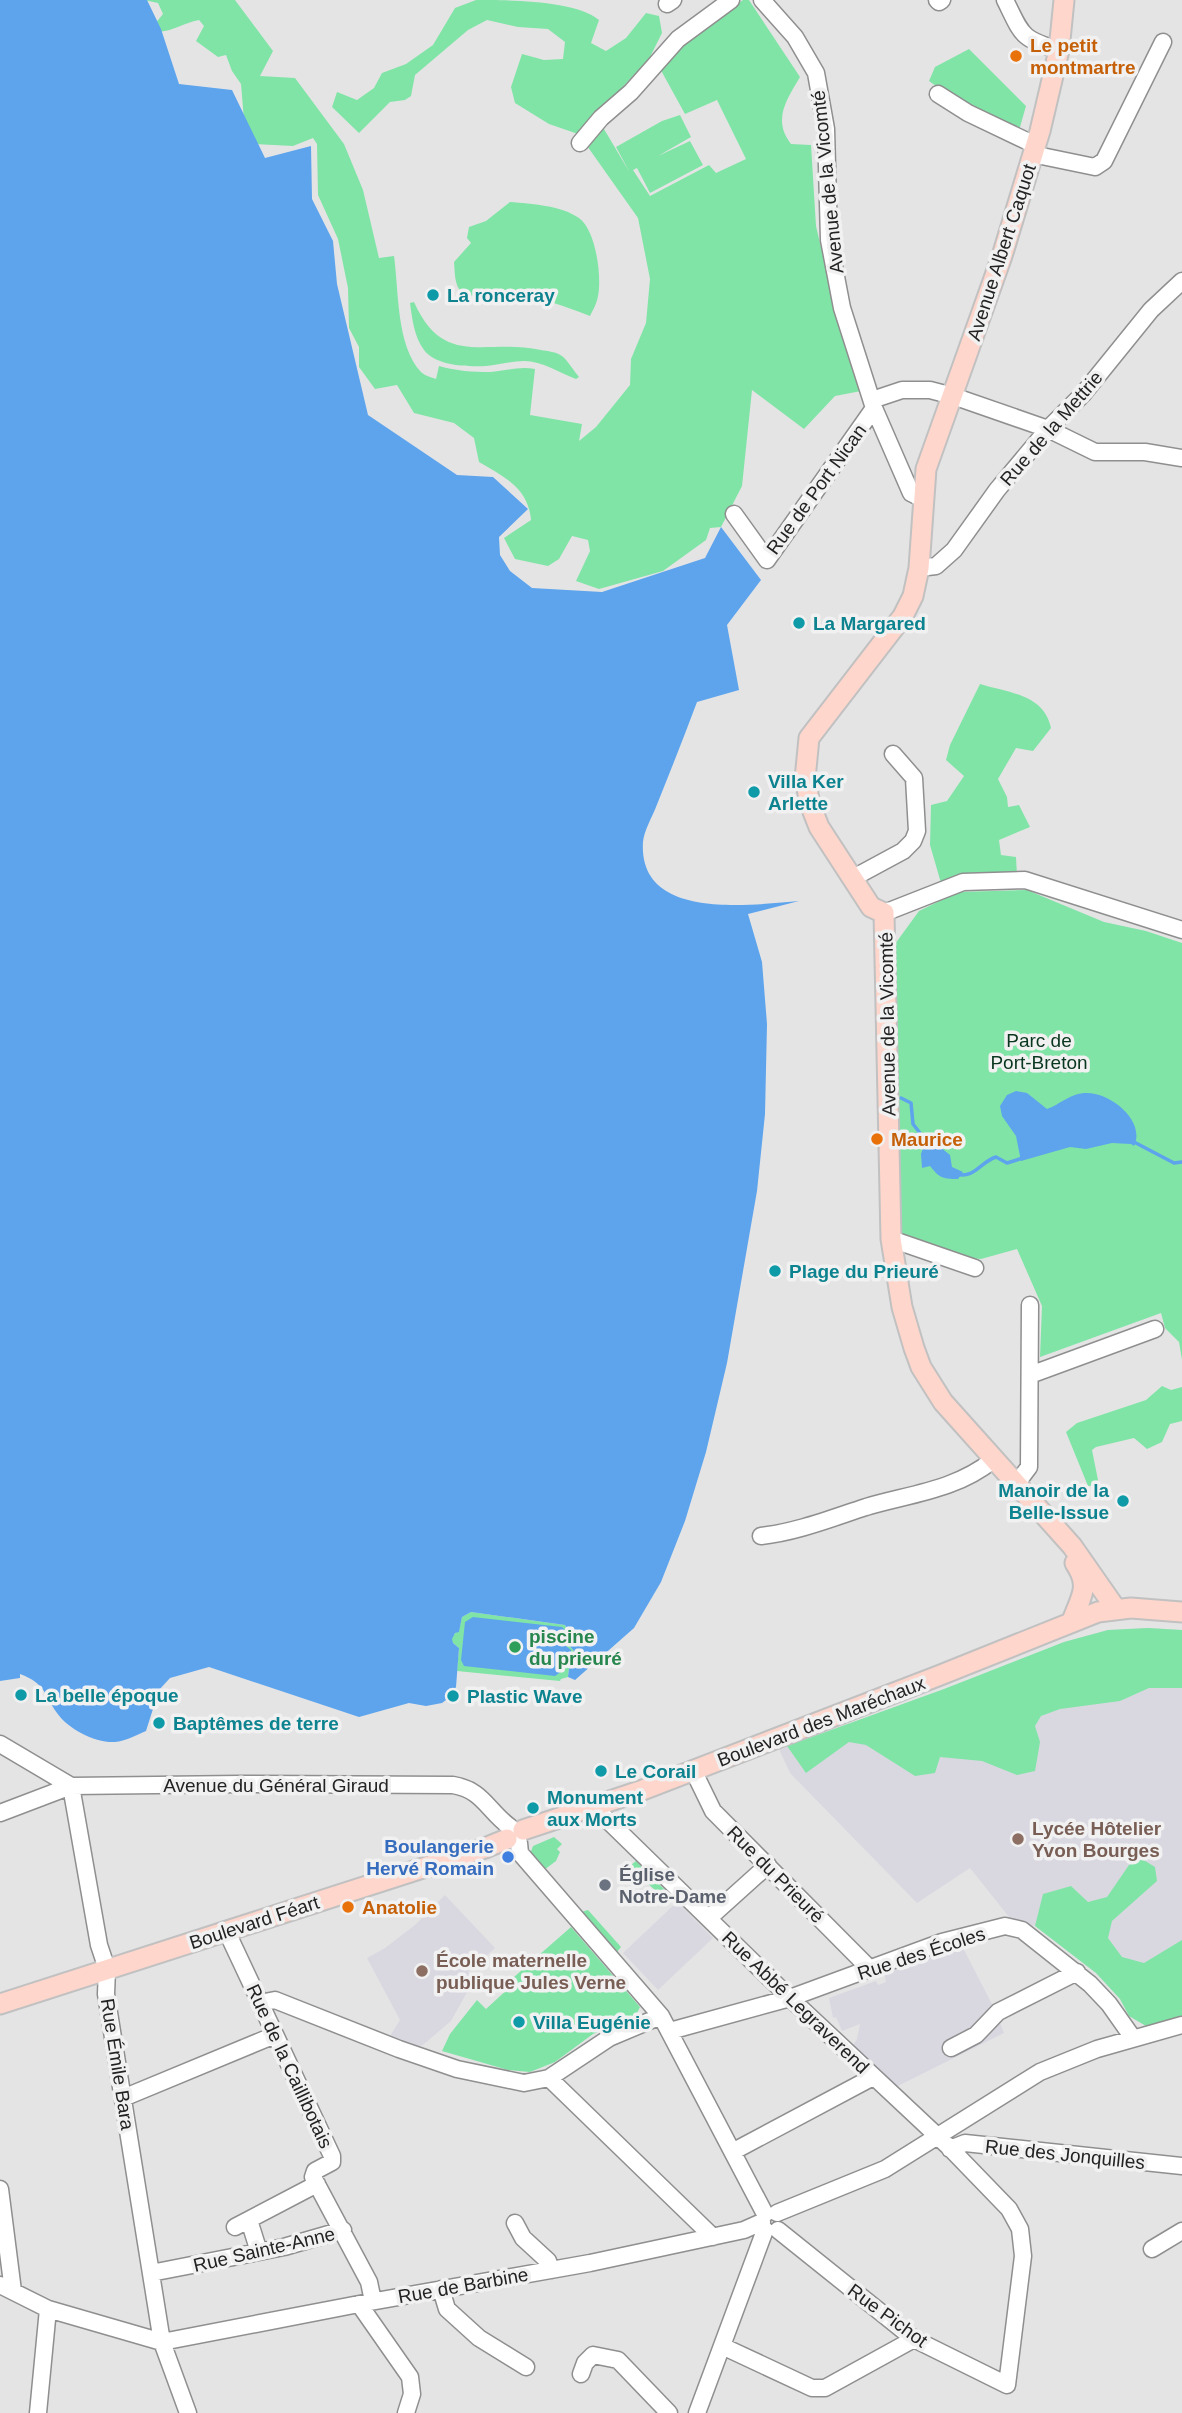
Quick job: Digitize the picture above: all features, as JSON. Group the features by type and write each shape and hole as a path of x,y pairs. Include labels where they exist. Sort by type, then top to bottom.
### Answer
{"main road":[{"name":"Avenue Albert Caquot","path":"923,499 926,469 1002,256 1033,150 1059,50 1064,0"},
{"name":"Avenue de la Vicomté","path":"923,499 919,568 913,596 903,616 810,738 806,779 810,804 819,827 871,907 884,913 891,1239 902,1307 921,1367 943,1402 1083,1560 1116,1609"},
{"name":"Avenue de la Vicomté","path":"1043,1513 1053,1536 1084,1577 1085,1584 1073,1621"},
{"name":"Boulevard des Maréchaux","path":"518,1833 694,1770 1098,1612 1149,1608 1182,1612"},
{"name":"Boulevard Féart","path":"0,2004 485,1848 518,1833"}],"street":[{"path":"580,143 601,118 631,92 678,39 731,0"},
{"name":"Avenue de la Vicomté","path":"762,0 795,37 816,73 826,129 829,240 842,308 873,404 911,493 923,499"},
{"path":"1005,0 1023,35 1035,43 1059,50"},
{"path":"938,94 1033,150 1095,167 1104,161 1163,42"},
{"name":"Rue de la Mettrie","path":"919,568 936,566 954,550 997,490 1048,429 1083,394 1151,310 1182,281"},
{"name":"Rue de Port Nican","path":"734,514 766,560 873,404 902,390 930,390 953,396 1048,429 1095,452 1145,452 1182,458"},
{"path":"853,878 903,851 914,841 917,831 914,778 893,754"},
{"path":"884,913 963,882 1025,880 1182,930"},
{"path":"891,1239 975,1268"},
{"path":"1017,1483 1029,1467 1030,1305"},
{"path":"1030,1375 1155,1329"},
{"path":"761,1536 777,1534 870,1506 932,1491 972,1474 993,1460"},
{"path":"0,1744 71,1786"},
{"name":"Rue du Prieuré","path":"694,1770 713,1811 870,1969"},
{"name":"Avenue du Général Giraud","path":"71,1786 453,1785 479,1794"},
{"path":"0,1813 71,1786"},
{"name":"Rue Émile Bara","path":"71,1786 99,1945 107,1969 106,1994 162,2342 188,2413"},
{"name":"Rue Pichot","path":"479,1794 498,1818 518,1833 520,1853 661,2016 769,2222 914,2339 1007,2385"},
{"name":"Rue Abbé Legraverend","path":"594,1807 1009,2208 1020,2229 1023,2256 1007,2385"},
{"path":"709,1919 768,1865"},
{"name":"Rue des Écoles","path":"670,2031 790,1998 942,1942 1005,1926 1022,1930 1077,1972 1101,1994 1133,2038"},
{"name":"Rue de la Caillibotais","path":"226,1930 332,2160 315,2171 313,2176 317,2184"},
{"path":"951,2048 976,2035 998,2012 1077,1972"},
{"path":"260,2003 275,2000 399,2049 457,2068 524,2083 550,2078 608,2038 661,2016"},
{"name":"Rue de Barbine","path":"162,2342 551,2270 744,2230 769,2222 885,2169 1027,2078 1087,2052 1182,2025"},
{"path":"123,2098 275,2035"},
{"path":"734,2151 873,2077"},
{"path":"550,2078 713,2237"},
{"name":"Rue des Jonquilles","path":"950,2149 965,2143 1182,2166"},
{"path":"259,2252 242,2223 317,2184 343,2230"},
{"path":"0,2189 6,2288 48,2309 162,2342"},
{"path":"697,2413 769,2222"},
{"path":"515,2223 523,2238 548,2261 551,2270"},
{"name":"Rue Sainte-Anne","path":"151,2273 284,2247 343,2230 369,2282 366,2303 410,2377 412,2394 407,2413"},
{"path":"1152,2249 1182,2231"},
{"path":"441,2289 447,2309 479,2338 526,2367"},
{"path":"38,2413 48,2309"},
{"path":"722,2346 812,2388 824,2388 914,2339"},
{"path":"581,2374 584,2362 593,2355 618,2360 669,2413"}],"shaded area":[{"name":"Lycée Hôtelier Yvon Bourges","path":"1108,1630 1182,1630 1182,2017 1146,2026 1129,2016 1120,1999 1096,1973 1035,1926 1009,1917 970,1868 917,1903 790,1773 779,1749 981,1676 1064,1642"},
{"name":"École maternelle publique Jules Verne","path":"445,1895 495,1948 468,1972 476,1985 466,1994 451,2021 419,2046 390,2036 400,2020 367,1958 415,1925"},
{"path":"677,1902 713,1938 658,1990 623,1953"},
{"path":"962,1946 1004,2033 896,2087 853,2045 860,2024 842,2031 836,2017 833,2018 829,1998 876,1981 878,1985 886,1982 884,1973"}],"green space":[{"path":"144,0 235,0 273,51 260,76 295,78 344,144 363,190 379,258 394,256 403,333 413,361 421,372 436,379 439,366 477,372 535,369 530,415 582,424 579,441 596,427 630,385 631,359 646,323 650,279 638,218 585,143 601,124 630,173 616,147 662,121 680,115 691,137 658,156 690,141 703,165 650,193 637,168 633,170 650,196 709,165 716,173 746,159 717,100 685,114 658,65 699,30 743,0 749,0 800,77 784,110 783,126 791,144 811,145 816,226 834,303 861,391 835,396 804,429 752,390 742,486 721,527 710,528 706,540 663,571 599,589 576,581 590,551 588,540 572,536 559,559 548,566 515,559 504,538 531,520 520,491 506,478 479,462 474,438 454,423 414,413 397,385 375,389 359,367 359,347 349,328 348,288 338,239 318,195 317,144 313,138 293,146 252,144 245,132 241,84 226,55 218,57 196,41 204,26 199,20 158,32 154,25 163,14 158,3"},
{"path":"476,0 541,2 588,13 599,20 591,43 606,51 626,38 646,13 659,16 662,33 649,59 578,134 549,124 515,103 511,87 522,54 544,60 563,59 565,42 548,29 518,27 487,20 468,30 415,75 411,96 405,100 390,102 359,133 332,107 337,92 357,100 374,88 382,73 406,64 433,45 455,8"},
{"path":"969,49 1026,106 1018,134 967,108 929,81 935,67"},
{"path":"510,202 563,210 585,224 594,243 599,277 597,299 590,316 536,298 517,295 473,296 460,290 454,262 471,243 467,238 469,227 486,221"},
{"path":"414,302 426,323 439,336 453,343 468,347 521,347 555,353 564,358 579,377 576,379 531,362 470,366 436,359 424,350 418,339 410,303"},
{"path":"980,684 1033,702 1041,708 1051,728 1033,751 1016,748 998,779 1007,797 1008,807 1019,805 1030,827 999,840 1001,855 1016,857 1017,875 941,883 930,845 931,805 947,801 964,776 946,760 950,745"},
{"name":"Parc de Port-Breton","path":"1027,890 1104,922 1146,931 1182,943 1182,1360 1179,1342 1165,1328 1161,1313 1040,1357 1042,1306 1017,1249 981,1259 971,1258 900,1234 895,944 919,911 958,892"},
{"path":"1162,1386 1171,1390 1182,1387 1182,1421 1170,1424 1162,1442 1147,1449 1134,1438 1096,1447 1092,1450 1099,1485 1088,1486 1066,1432 1077,1423 1146,1400"},
{"name":"piscine du prieuré","path":"471,1612 565,1625 569,1633 568,1644 574,1651 568,1677 560,1681 457,1671 459,1648 451,1639 459,1631 462,1617"},
{"path":"1108,1630 1182,1630 1182,1688 1149,1688 1120,1701 1060,1709 1041,1716 1035,1726 1040,1742 1035,1771 1017,1775 982,1761 940,1757 935,1773 915,1776 866,1745 849,1742 806,1773 787,1746 1064,1642"},
{"path":"554,1837 562,1844 557,1849 560,1852 556,1861 544,1870 530,1854 533,1846"},
{"path":"1142,1859 1155,1867 1157,1881 1112,1921 1108,1938 1122,1957 1144,1963 1182,1940 1182,2017 1146,2026 1129,2016 1120,1999 1096,1973 1035,1926 1043,1894 1071,1886 1088,1902 1107,1897 1129,1865"},
{"path":"636,1861 674,1899 672,1902 668,1902 632,1869 631,1865"},
{"path":"588,1910 621,1947 617,1952 581,1912"},
{"path":"571,1927 640,2007 636,2015 593,2034 555,2062 530,2072 508,2070 442,2051 450,2034 477,2000 486,2009 510,1987 507,1983"}],"water":[{"path":"0,0 147,0 161,29 179,84 232,90 265,158 311,146 312,199 333,241 337,284 368,415 457,475 493,477 528,509 499,537 500,555 510,571 532,588 602,592 705,558 721,527 761,580 727,625 739,690 697,702 643,842 646,867 658,885 677,896 700,903 726,905 799,901 748,914 762,962 767,1024 765,1114 757,1191 727,1363 706,1452 685,1521 661,1582 634,1628 575,1680 568,1677 574,1651 568,1644 569,1633 565,1625 471,1612 462,1617 459,1632 455,1633 452,1639 459,1648 456,1687 450,1697 442,1703 426,1706 409,1703 359,1717 209,1667 170,1678 159,1690 146,1731 123,1740 107,1742 91,1737 68,1724 57,1713 39,1685 28,1678 20,1674 20,1678 0,1681"},
{"path":"1016,1091 1027,1093 1047,1109 1081,1093 1106,1098 1116,1103 1131,1118 1135,1127 1134,1146 1112,1143 1086,1149 1070,1147 1021,1161 1016,1136 1002,1116 1000,1106 1007,1095"},
{"path":"925,1142 940,1147 950,1155 952,1167 963,1172 958,1179 941,1177 930,1166 922,1168 921,1154"},
{"name":"piscine du prieuré","path":"473,1617 562,1627 567,1632 566,1646 571,1650 571,1655 564,1659 562,1671 555,1676 464,1666 461,1660 465,1622"}],"waterway":[{"path":"901,1098 911,1103 913,1124 930,1146"},
{"path":"1134,1142 1174,1163 1182,1162"},
{"path":"956,1174 973,1172 996,1157 1007,1163 1023,1158"}],"place":[{"name":"Le petit montmartre","path":"1016,56"},
{"name":"La ronceray","path":"433,295"},
{"name":"La Margared","path":"799,623"},
{"name":"Villa Ker Arlette","path":"754,792"},
{"name":"Maurice","path":"877,1139"},
{"name":"Plage du Prieuré","path":"775,1271"},
{"name":"Manoir de la Belle-Issue","path":"1123,1501"},
{"name":"piscine du prieuré","path":"515,1647"},
{"name":"La belle époque","path":"21,1695"},
{"name":"Plastic Wave","path":"453,1696"},
{"name":"Baptêmes de terre","path":"159,1723"},
{"name":"Le Corail","path":"601,1771"},
{"name":"Monument aux Morts","path":"533,1808"},
{"name":"Lycée Hôtelier Yvon Bourges","path":"1018,1839"},
{"name":"Boulangerie Hervé Romain","path":"508,1857"},
{"name":"Église Notre-Dame","path":"605,1885"},
{"name":"Anatolie","path":"348,1907"},
{"name":"École maternelle publique Jules Verne","path":"422,1971"},
{"name":"Villa Eugénie","path":"519,2022"}]}
